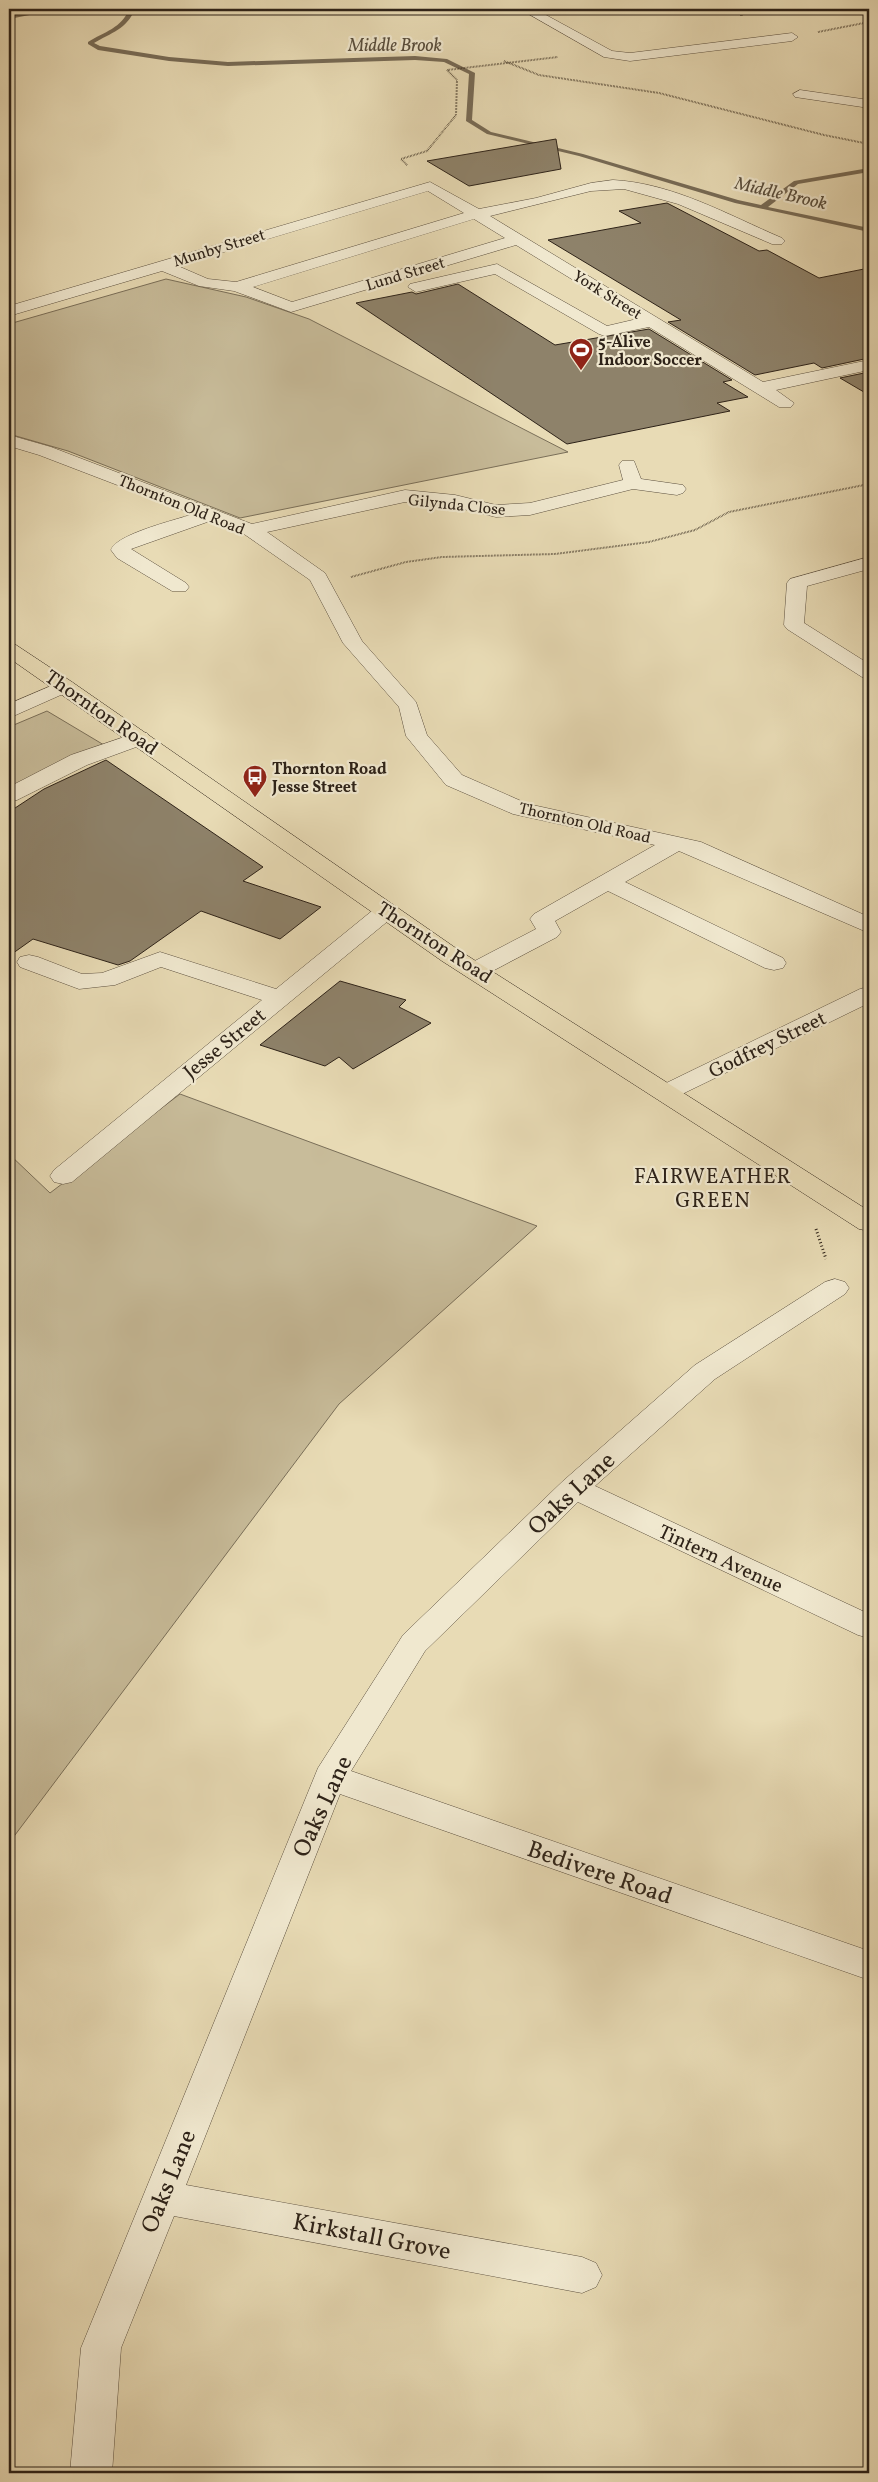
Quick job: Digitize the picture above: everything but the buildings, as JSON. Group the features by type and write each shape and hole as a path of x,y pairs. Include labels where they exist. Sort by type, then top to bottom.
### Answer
{"main road":[{"name":"Thornton Road","path":"9,649 65,686 451,956 476,970 665,1094 869,1223"}],"street":[{"path":"9,10 15,9"},
{"path":"526,9 609,54 630,57 792,37"},
{"path":"800,94 869,104"},
{"path":"162,264 205,283 237,288 478,214 538,202 583,188 623,185 688,204 777,241"},
{"name":"York Street","path":"430,186 785,403"},
{"name":"Munby Street","path":"9,310 430,186"},
{"name":"Lund Street","path":"237,288 291,307 519,239"},
{"path":"326,297 346,304 497,269 606,331 653,321"},
{"path":"761,388 869,365"},
{"name":"Thornton Old Road","path":"9,440 45,450 251,530 318,577 353,644 409,706 417,736 454,780 520,809 694,846 869,926"},
{"path":"18,459 45,450"},
{"name":"Gilynda Close","path":"251,530 405,496 455,502 496,511 530,509 631,474 676,489"},
{"path":"179,587 124,554 121,550 122,546 131,541 213,514"},
{"path":"869,563 797,583 794,625 869,673"},
{"path":"9,712 65,686"},
{"path":"9,795 79,760 139,738"},
{"path":"476,970 549,932 542,919 676,843"},
{"path":"607,882 774,963"},
{"name":"Jesse Street","path":"63,1176 386,911"},
{"path":"29,962 79,982 106,980 160,958 280,998"},
{"name":"Godfrey Street","path":"665,1094 869,994"},
{"name":"Oaks Lane","path":"91,2473 101,2348 330,1777 414,1642 574,1488 705,1372 835,1288"},
{"name":"Tintern Avenue","path":"574,1488 869,1628"},
{"name":"Bedivere Road","path":"330,1777 869,1966"},
{"name":"Kirkstall Grove","path":"162,2197 582,2275"}],"path":[{"path":"792,37 869,22"},
{"path":"430,186 401,159 427,151 456,116 457,80 447,70 472,65 504,62 516,63 604,51"},
{"path":"504,62 539,75 659,93 824,135 869,144"},
{"path":"321,584 406,562 442,557 555,554 649,542 695,530 729,512 864,485 869,469"},
{"path":"835,1288 814,1222 842,1206"}],"shaded area":[{"path":"166,279 246,297 309,319 568,452 240,518 68,451 9,434 9,324"},
{"path":"47,711 104,745 9,792 9,727"},
{"path":"180,1094 537,1226 339,1404 9,1843 9,1154 50,1193"}],"waterway":[{"path":"9,17 45,10 71,12 89,9"},
{"name":"Middle Brook","path":"132,9 121,27 90,43 98,48 169,59 228,64 415,58 445,60 472,73 469,121 489,133 581,155 737,202 763,207"},
{"path":"763,207 796,182 869,170"},
{"name":"Middle Brook","path":"763,207 869,230"}],"place":[{"name":"5-Alive Indoor Soccer","path":"581,371"},
{"name":"Thornton Road Jesse Street","path":"255,798"}],"district":[{"name":"FAIRWEATHER GREEN","path":"713,1188"}]}
